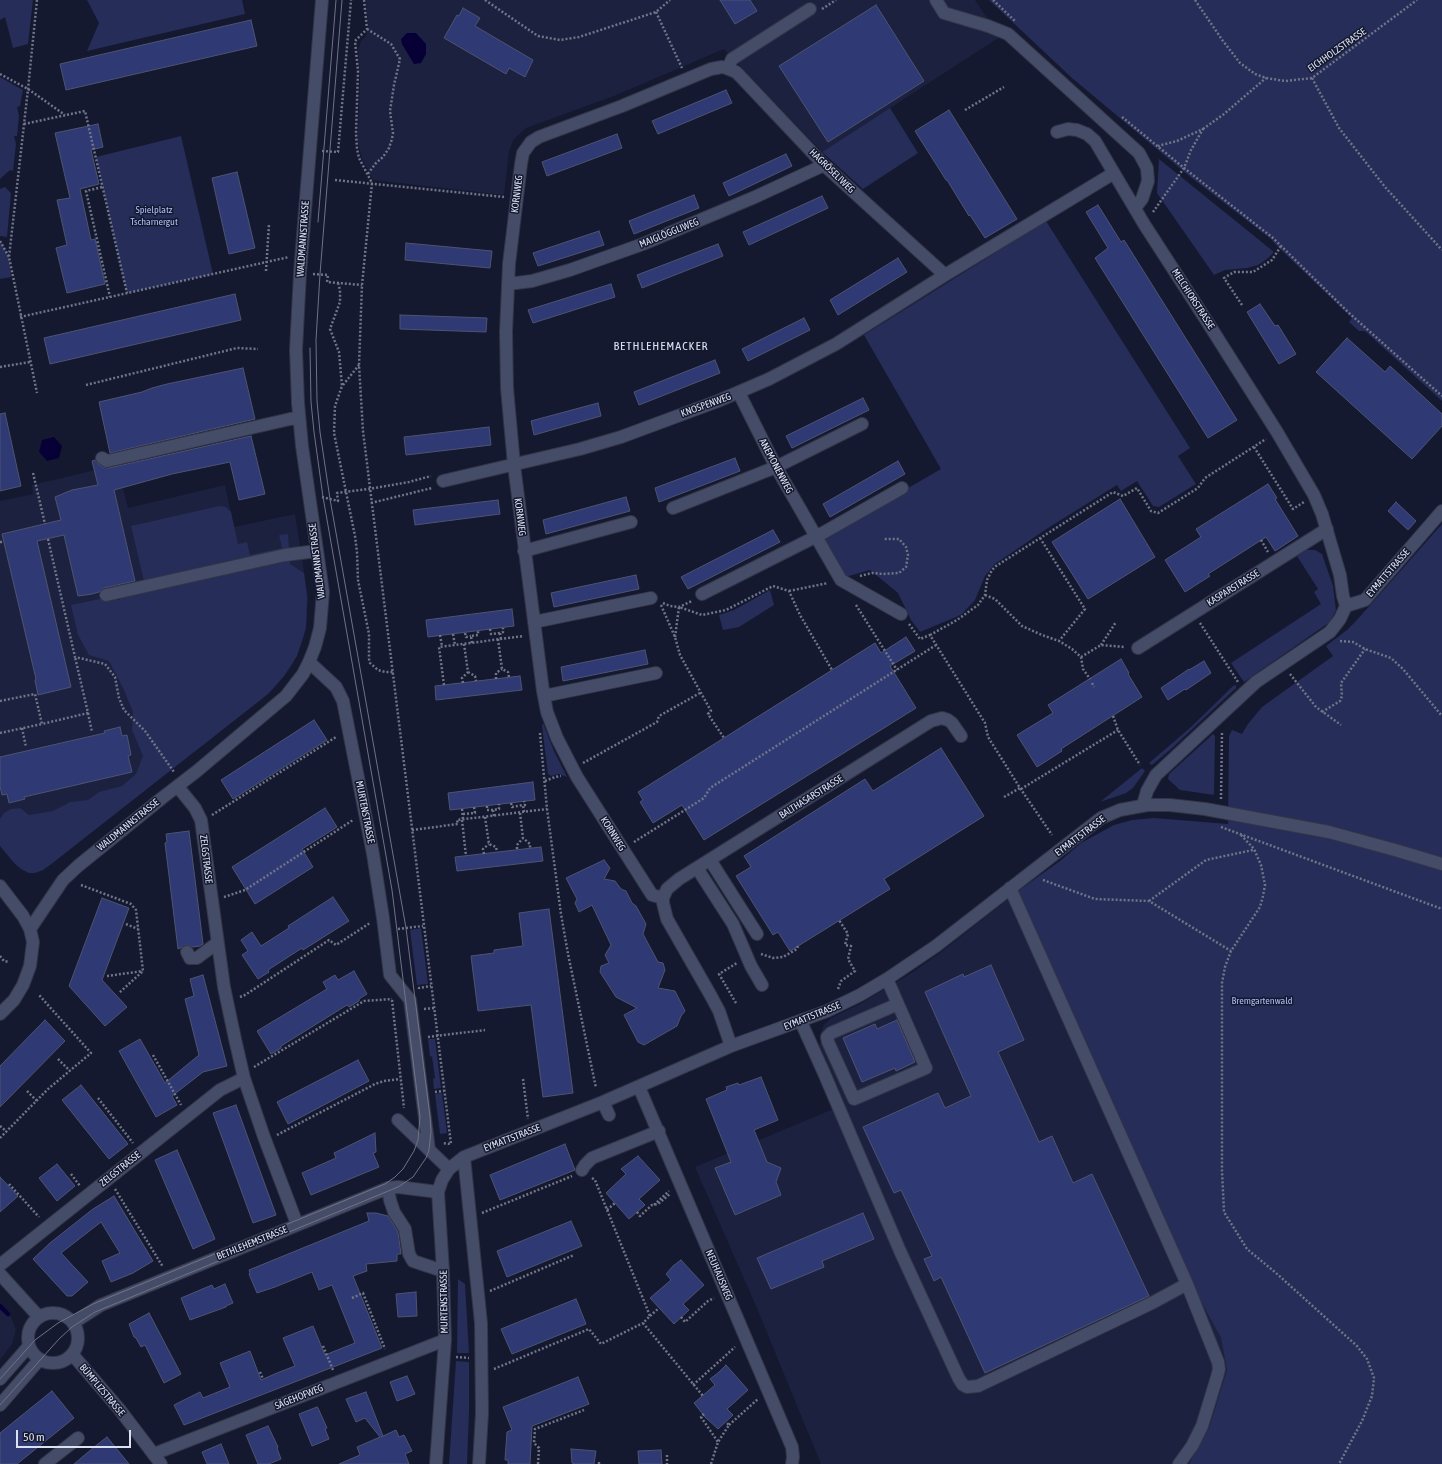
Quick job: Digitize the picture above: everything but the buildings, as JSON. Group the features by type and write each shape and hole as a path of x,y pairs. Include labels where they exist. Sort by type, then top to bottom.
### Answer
{"street":[{"name":"WALDMANNSTRASSE","path":"30,929 63,880 78,866 162,798 178,787 278,703 295,685 309,662 318,637 323,592 299,418 296,350 297,318 322,0"},
{"path":"936,0 944,13 988,26 1008,34 1139,152 1148,168 1148,181 1142,199 1135,208"},
{"path":"725,68 732,59 810,9"},
{"name":"HAGRÖSELIWEG","path":"725,68 736,72 824,165 945,275"},
{"name":"KORNWEG","path":"664,898 652,895 569,773 544,696 524,551 506,388 506,332 509,264 522,158 525,149 531,142 539,137 622,106 712,69 725,68"},
{"name":"MELCHIORSTRASSE","path":"1057,132 1071,129 1082,131 1095,142 1144,224 1277,432 1314,495 1327,529 1340,575 1346,606"},
{"name":"MAIGLÖGGLIWEG","path":"508,284 532,281 570,270 643,244 755,197 824,165"},
{"path":"945,275 1114,173"},
{"name":"KNOSPENWEG","path":"439,478 514,466 580,449 621,437 739,393 836,344 945,275"},
{"name":"ANEMONENWEG","path":"739,393 776,467 841,580"},
{"path":"102,458 108,461 299,418"},
{"path":"673,508 776,467 862,424"},
{"path":"702,594 815,537 902,488"},
{"name":"EYMATTSTRASSE","path":"1346,606 1365,600 1442,511"},
{"path":"524,551 631,522"},
{"name":"KASPARSTRASSE","path":"1138,648 1327,529"},
{"path":"106,595 285,555 317,551"},
{"path":"841,580 901,614"},
{"path":"534,622 651,598"},
{"path":"1143,805 1147,791 1156,775 1256,682 1330,632 1340,619 1346,606"},
{"name":"MURTENSTRASSE","path":"309,662 330,680 340,693 343,701 365,812 385,930 390,975 410,1000 429,1150"},
{"path":"544,696 656,673"},
{"name":"BALTHASARSTRASSE","path":"664,898 670,885 931,721 942,718 948,720 952,723 961,736"},
{"name":"ZELGSTRASSE","path":"178,787 195,808 202,826 217,943 229,1015 244,1078 266,1144 297,1224"},
{"name":"EYMATTSTRASSE","path":"449,1169 464,1157 603,1102 731,1046 801,1022 840,1005 887,979 936,946 1101,818 1120,810 1143,805 1170,805 1205,809 1329,832 1442,864"},
{"path":"710,860 757,934"},
{"path":"698,868 733,924 751,966 762,985"},
{"path":"0,886 23,916 30,929 33,948 27,975 19,993 0,1014"},
{"path":"1010,888 1187,1284 1218,1362 1219,1369 1202,1426 1192,1446 1180,1464"},
{"path":"664,898 664,909 667,919 719,1011 731,1046"},
{"path":"187,952 190,958 197,958 217,943"},
{"path":"887,979 898,1004 926,1068 854,1099 838,1066 827,1036 898,1004"},
{"path":"801,1022 900,1251 963,1385 967,1387 978,1386 1152,1303 1187,1284"},
{"path":"824,1073 838,1066"},
{"name":"ZELGSTRASSE","path":"0,1265 220,1090 244,1078"},
{"name":"NEUHAUSWEG","path":"639,1087 792,1447 792,1464"},
{"path":"603,1102 609,1115"},
{"path":"402,1124 449,1169"},
{"path":"584,1174 585,1165 592,1158 659,1131"},
{"path":"464,1157 478,1296 482,1373 482,1429 479,1464"},
{"name":"MURTENSTRASSE","path":"436,1464 445,1340 444,1271 438,1192 442,1180 449,1169"},
{"name":"BETHLEHEMSTRASSE","path":"73,1323 101,1305 388,1188 406,1187 438,1192"},
{"path":"388,1188 394,1212 405,1229 409,1254 413,1261 444,1271"},
{"path":"0,1274 39,1317"},
{"path":"57,1313 68,1318 73,1323 78,1335 76,1349 67,1359 54,1363 48,1362 40,1359 32,1352 29,1346 28,1334 30,1328 39,1317 44,1314 57,1313"},
{"name":"SÄGEHOFWEG","path":"157,1459 337,1382 445,1340"},
{"path":"0,1379 29,1346"},
{"name":"BÜMPLIZSTRASSE","path":"72,1354 120,1410 157,1459"},
{"path":"0,1405 40,1359"},
{"path":"46,1464 78,1438"}],"path":[{"path":"36,0 28,89 9,257 20,317 37,393"},
{"path":"318,150 338,152 351,0"},
{"path":"364,0 367,29"},
{"path":"485,0 538,36 560,40 579,37 656,12 670,0"},
{"path":"993,0 1016,22"},
{"name":"EICHHOLZSTRASSE","path":"1195,0 1240,63 1255,74 1266,78 1285,81 1312,78 1417,0"},
{"path":"656,12 683,71"},
{"path":"355,41 367,29"},
{"path":"367,29 391,44 400,59 390,111 393,128 392,139 386,153 367,175"},
{"path":"347,40 355,41"},
{"path":"355,41 358,71 356,133 357,149 359,158 372,183 362,285 359,365 363,432 450,1144"},
{"path":"0,74 28,89 65,115"},
{"path":"1158,147 1203,130 1266,78"},
{"path":"1312,78 1339,128 1385,187 1442,250"},
{"path":"965,110 1004,87"},
{"path":"24,124 85,111 127,293"},
{"path":"1122,117 1267,233 1349,313 1442,396"},
{"path":"1144,224 1184,168 1191,150 1203,130"},
{"path":"335,180 509,198"},
{"path":"102,187 86,190 110,297"},
{"path":"266,271 268,224"},
{"path":"0,242 9,257"},
{"path":"1242,305 1224,278 1234,272 1253,272 1272,260 1281,246"},
{"path":"20,317 293,255"},
{"path":"309,273 328,275 327,282 362,285"},
{"path":"338,283 340,290 340,302 330,330 339,352 342,386"},
{"path":"86,385 237,348 258,349"},
{"path":"0,368 30,362"},
{"path":"359,365 342,386 335,406 334,433 355,536 358,580 369,634 369,659 370,663 378,670 393,672"},
{"path":"901,614 920,639 930,635 970,612 978,605 985,595 987,580 992,570 1112,492 1123,496 1137,488 1151,511 1158,513 1198,488 1205,478 1277,432"},
{"path":"1254,447 1293,509 1314,495"},
{"path":"34,474 45,524"},
{"path":"316,496 338,501 337,493 439,478 439,487 371,503"},
{"path":"1040,538 1085,609 1059,641"},
{"path":"48,539 92,732"},
{"path":"724,738 708,714 711,711 680,656 675,636 659,600 670,606 679,607 702,615 726,610 772,586 789,591 872,573 899,573 906,567 908,555 906,546 898,539 883,539"},
{"path":"789,591 800,615 832,670"},
{"path":"679,607 702,594"},
{"path":"985,595 1001,604 1022,626 1042,636 1059,641 1081,656 1083,668 1090,679"},
{"path":"853,600 897,670"},
{"path":"675,636 679,607"},
{"path":"1194,613 1236,679"},
{"path":"1081,656 1101,645 1116,622"},
{"path":"490,629 490,634 503,632 503,628"},
{"path":"465,632 466,636 471,636 478,635 478,631"},
{"path":"500,632 502,669"},
{"path":"454,634 455,645"},
{"path":"1327,634 1339,641 1353,642 1365,649 1391,658 1398,664 1442,716"},
{"path":"930,635 985,723 988,737 1020,789 1052,835"},
{"path":"440,636 442,646 439,647 444,685"},
{"path":"471,636 472,643"},
{"path":"442,646 526,636"},
{"path":"464,644 468,672"},
{"path":"630,845 704,798 710,788 936,645"},
{"path":"1101,645 1138,648"},
{"path":"1322,712 1340,701 1342,696 1341,683 1365,649"},
{"path":"75,657 105,664 114,677 119,698 124,710 144,731 174,772"},
{"path":"1283,664 1302,690 1322,712 1341,725"},
{"path":"502,669 508,672 509,677"},
{"path":"496,678 496,674 502,669"},
{"path":"468,672 475,676 476,681"},
{"path":"463,682 462,678 468,672"},
{"path":"544,781 569,773 657,722 659,716 700,693"},
{"path":"0,701 35,694 42,724"},
{"path":"1220,812 1223,712"},
{"path":"0,733 88,713"},
{"path":"1113,716 1118,730 1140,765"},
{"path":"539,726 547,809 568,954 596,1088"},
{"path":"22,728 26,747"},
{"path":"210,816 219,812 349,729"},
{"path":"1004,797 1020,789 1118,730"},
{"path":"524,801 524,812"},
{"path":"511,803 512,806 523,805"},
{"path":"487,806 487,810 500,809 499,804"},
{"path":"463,814 475,813 474,807"},
{"path":"462,809 466,856"},
{"path":"412,830 458,824 457,820 547,809"},
{"path":"493,810 494,816"},
{"path":"221,898 245,890 365,812"},
{"path":"520,813 523,838 530,844 530,848"},
{"path":"485,817 489,844"},
{"path":"1220,826 1442,909"},
{"path":"1241,835 1254,850 1261,865 1265,885 1264,896 1260,907 1231,951 1225,967 1222,983 1222,1171 1224,1212 1247,1249 1357,1346 1367,1359 1374,1378 1372,1396 1362,1420 1339,1464"},
{"path":"517,849 517,845 523,838"},
{"path":"489,844 496,847 497,852"},
{"path":"484,854 483,849 489,844"},
{"path":"1149,901 1206,860 1254,850"},
{"path":"1043,880 1095,899 1149,901 1231,951"},
{"path":"81,885 131,904 136,910 143,971"},
{"path":"236,998 245,995 329,940 336,945 376,919 383,918"},
{"path":"838,989 839,983 855,971 848,959 851,946 845,945 848,934 840,920"},
{"path":"126,924 138,929"},
{"path":"385,930 423,926"},
{"path":"756,951 763,955 777,958 786,956 798,949 798,946"},
{"path":"0,956 9,962"},
{"path":"736,1003 719,974 741,961"},
{"path":"107,976 143,971"},
{"path":"119,993 143,971"},
{"path":"419,990 419,988 431,986"},
{"path":"0,1138 37,1101 91,1053 39,995"},
{"path":"252,1069 364,1001 392,999 400,1079 402,1124"},
{"path":"424,1009 434,1008"},
{"path":"393,1016 398,1016"},
{"path":"427,1037 485,1030"},
{"path":"153,1055 187,1116"},
{"path":"58,1059 70,1071"},
{"path":"273,1137 375,1084 400,1079"},
{"path":"524,1079 528,1121"},
{"path":"27,1091 37,1101"},
{"path":"434,1092 444,1091"},
{"path":"98,1098 141,1153"},
{"path":"0,1126 6,1131"},
{"path":"470,1217 584,1174 594,1179 650,1316"},
{"path":"109,1178 164,1269"},
{"path":"10,1184 42,1221"},
{"path":"637,1212 640,1216 670,1190"},
{"path":"654,1205 658,1204 674,1192"},
{"path":"607,1210 615,1203"},
{"path":"478,1296 574,1255"},
{"path":"352,1298 363,1293 390,1362"},
{"path":"681,1317 685,1322 708,1301 716,1298"},
{"path":"482,1373 589,1330 601,1344 642,1323 659,1308"},
{"path":"642,1323 703,1396"},
{"path":"693,1385 739,1344"},
{"path":"323,1346 337,1382"},
{"path":"260,1372 263,1379"},
{"path":"712,1464 718,1442 729,1426 761,1396"},
{"path":"538,1464 539,1448 534,1443 535,1429 584,1410"},
{"path":"704,1414 701,1417 718,1442"},
{"path":"726,1422 729,1426"},
{"path":"667,1455 667,1464"}],"shaded area":[{"path":"366,0 975,0 1000,37 822,152 724,49 614,96 526,128 514,139 509,151 504,195 373,180 362,158 358,143 360,77 358,50 361,41 366,36 368,27"},
{"path":"407,33 416,33 426,44 426,54 421,63 414,64 402,44 401,39"},
{"path":"54,437 62,446 59,458 47,461 39,452 42,440"},
{"path":"117,465 128,508 225,485 234,527 295,514 308,597 306,628 302,643 291,667 268,694 50,865 43,870 29,873 19,868 0,846 0,501 33,494 32,485"},
{"path":"1018,891 1194,1289 1221,1338 1227,1370 1209,1428 1189,1464 821,1464 756,1306 695,1167 845,1104 820,1046 820,1035 824,1025 831,1018 860,1004 913,972 940,953"},
{"path":"0,1304 11,1317 16,1330 12,1344 0,1360"}],"green space":[{"path":"0,0 33,0 28,44 13,48 5,17 0,20"},
{"path":"87,0 242,0 245,14 87,51 99,23"},
{"path":"989,0 1442,0 1442,401 1365,331 1359,331 1349,322 1352,318 1271,239 1188,175 1072,78"},
{"path":"0,77 23,90 20,106 17,107 19,116 17,136 14,136 16,144 13,171 10,170 0,179"},
{"path":"890,108 918,153 863,189 822,152"},
{"name":"Spielplatz Tscharnergut","path":"181,136 213,274 127,293 96,157"},
{"path":"1159,159 1274,252 1258,265 1247,268 1225,270 1214,275 1157,193"},
{"path":"5,187 11,193 7,237 0,236 0,189"},
{"path":"1046,221 1190,448 1178,456 1196,484 1159,507 1153,506 1137,481 1121,491 1117,485 1048,528 995,564 985,576 975,600 962,614 920,632 911,620 898,593 870,570 842,578 820,539 941,469 864,335"},
{"path":"0,241 9,257 11,277 0,279"},
{"path":"219,506 226,507 231,512 238,544 247,542 250,555 282,548 279,535 288,534 290,564 304,573 307,597 306,628 297,656 284,676 268,694 50,865 35,873 29,873 23,870 15,864 0,846 0,819 4,813 11,809 20,808 29,815 53,811 70,802 88,800 99,792 122,786 136,774 143,756 132,730 133,712 124,690 109,661 89,655 78,635 71,605 99,599 120,600 119,598 243,569 231,560 144,581 131,526"},
{"name":"Bremgartenwald","path":"1442,524 1442,1464 1189,1464 1209,1428 1227,1370 1221,1338 1194,1289 1018,891 1060,861 1081,843 1114,825 1132,820 1154,818 1228,824 1229,736 1232,730 1242,734 1262,707 1333,656 1326,646 1356,621"},
{"path":"1306,550 1315,550 1322,554 1333,586 1336,610 1330,622 1244,682 1231,663 1321,604 1314,592 1318,589 1297,556"},
{"path":"770,590 774,605 739,627 723,630 719,615 734,610"},
{"path":"1236,685 1236,688 1171,749 1152,765 1149,763 1191,727 1233,686"},
{"path":"543,723 554,751 567,777 559,774 551,776 548,774 542,726"},
{"path":"1213,734 1215,736 1214,795 1180,790 1168,779 1169,774"},
{"path":"1142,768 1145,771 1133,788 1126,793 1100,802"},
{"path":"421,928 428,984 417,985 410,930"},
{"path":"428,1039 435,1039 441,1088 434,1089 433,1079 435,1078 432,1056 430,1057"},
{"path":"442,1093 447,1133 440,1134 435,1094"},
{"path":"458,1279 465,1284 469,1353 457,1353"},
{"path":"456,1361 469,1362 467,1464 449,1464"}],"waterway":[{"path":"0,1306 8,1314"}],"tram line":[{"path":"318,222 336,0"},
{"path":"0,1405 59,1339 72,1327 95,1312 398,1187 413,1177 426,1158 429,1150 431,1131 430,1117 406,928 330,499 317,401 316,340 320,274 342,0"},
{"path":"0,1379 35,1340 58,1323 93,1304 385,1184 403,1169 414,1151 418,1140 420,1117 392,890 323,497 311,402 310,348"}],"district":[{"name":"BETHLEHEMACKER","path":"661,346"}]}
